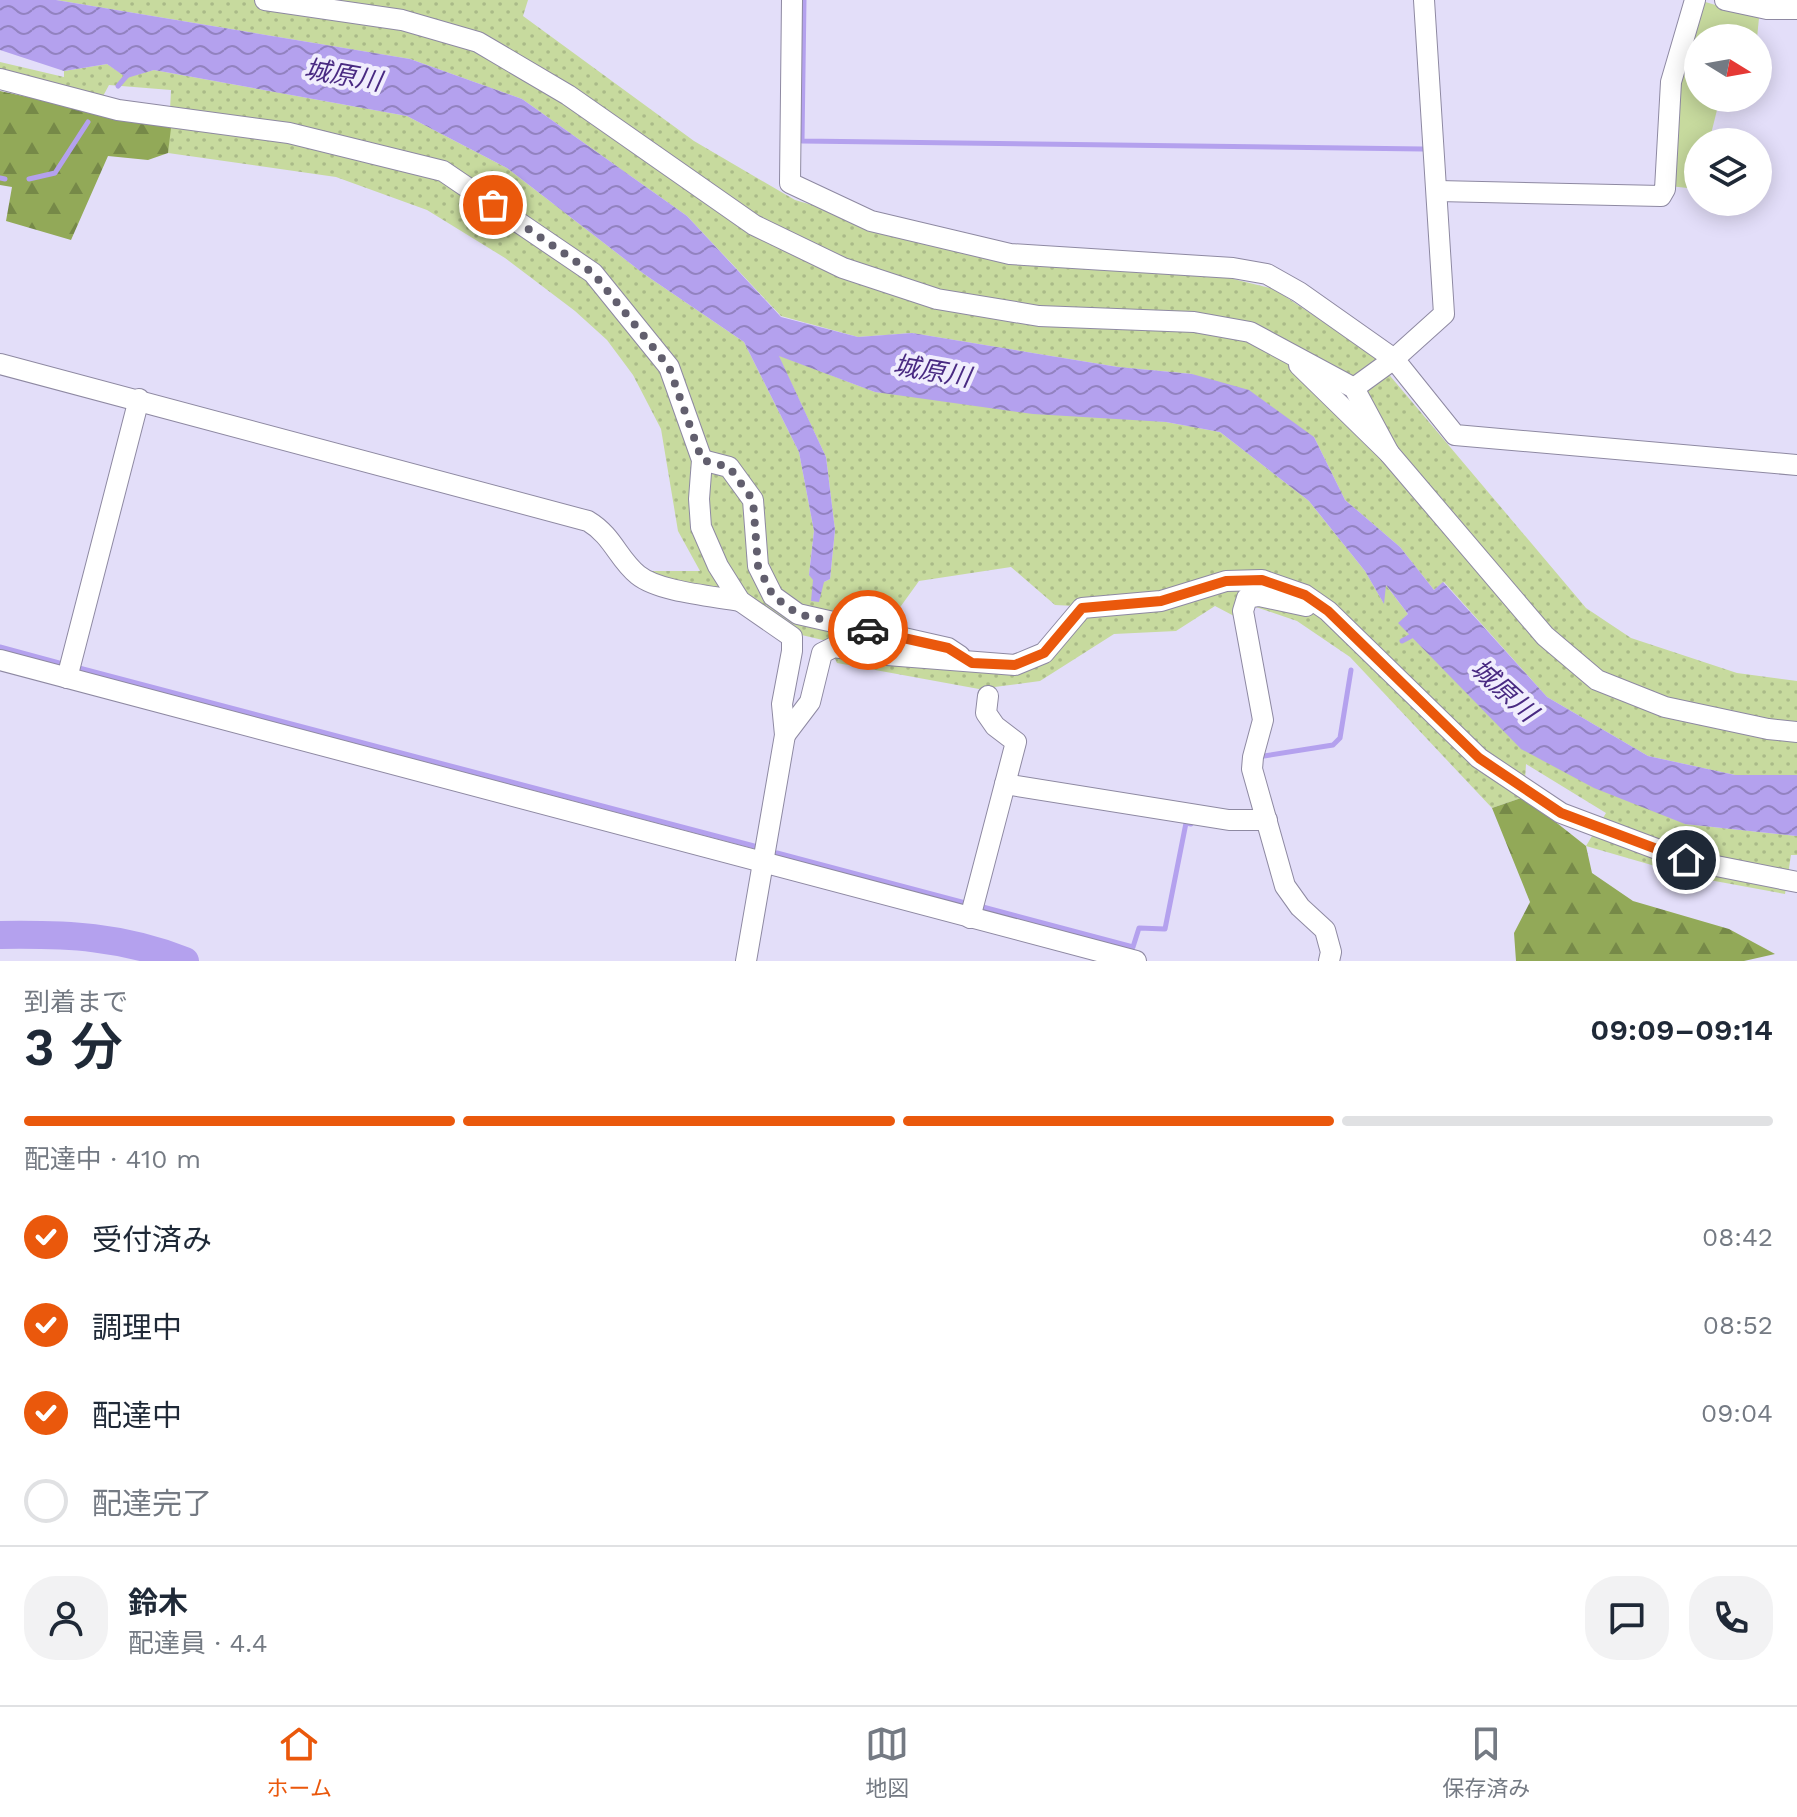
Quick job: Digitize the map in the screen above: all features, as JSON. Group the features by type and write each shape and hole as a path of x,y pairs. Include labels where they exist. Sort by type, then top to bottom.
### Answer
{"street":[{"path":"265,0 402,20 478,42 568,95 754,225 856,272 937,299 1039,316 1194,322 1250,332 1354,388 1389,453"},
{"path":"792,0 790,183 871,221 1010,254 1233,268 1267,274 1299,292 1394,359 1455,435 1797,465"},
{"path":"1354,388 1394,359 1444,314 1424,0"},
{"path":"1438,191 1661,196 1665,189 1671,82 1695,0"},
{"path":"1725,0 1797,9"},
{"path":"0,79 118,110 289,133 443,171 593,273 669,367 702,460 699,499 701,527 718,566 740,601 792,637 782,704 785,735 746,961"},
{"path":"1279,346 1389,453 1545,636 1597,680 1665,707 1768,729 1797,732"},
{"path":"0,364 588,521 603,530 637,575 653,584 740,601"},
{"path":"67,678 139,399"},
{"path":"702,460 729,467 753,500 758,566 773,596 798,614 948,648 972,663"},
{"path":"785,735 810,702 822,653 834,647 887,655 1015,665 1044,653 1082,608 1161,601 1226,581 1262,580 1305,595 1328,611 1479,758 1561,813 1686,860 1797,882"},
{"path":"1328,611 1259,596 1247,598 1243,611 1263,720 1252,769 1285,886 1300,907 1325,930 1331,952 1329,961"},
{"path":"0,660 1136,961"},
{"path":"970,918 1016,742 995,726 986,713 988,696"},
{"path":"1005,784 1229,820 1267,820"}],"green space":[{"path":"56,0 528,0 523,16 694,141 795,200 1011,263 1221,276 1274,289 1379,359 1586,608 1631,638 1737,673 1797,681 1797,775 1735,775 1648,756 1547,697 1444,582 1434,590 1400,547 1345,500 1314,437 1192,374 1118,367 912,333 858,337 781,316 687,216 522,99 410,59"},
{"path":"1702,1 1759,18 1758,24 1694,24"},
{"path":"1684,54 1684,112 1716,112 1712,128 1684,128 1684,188 1669,186 1674,83"},
{"path":"0,62 64,77 64,71 107,64 127,77 154,70 407,116 507,168 644,274 744,342 799,452 814,531 809,575 824,582 830,579 835,530 826,457 778,355 875,392 1166,422 1220,432 1309,501 1365,571 1383,602 1385,584 1408,614 1399,623 1685,824 1797,836 1797,855 1791,855 1785,894 1693,877 1586,846 1606,813 1526,764 1524,797 1492,808 1350,657 1297,621 1253,606 1234,616 1215,606 1176,631 1114,634 1040,681 979,689 837,663 827,641 793,633 731,604 644,571 700,571 678,531 661,429 633,375 607,340 575,311 505,258 427,210 336,177 168,153 171,90 109,85 102,98 0,82","holes":["1011,567 1055,605 1075,606 1037,650 1018,658 975,656 951,641 888,624 919,581"]},
{"path":"0,91 171,128 168,153 148,160 108,156 71,240 6,221 12,187 0,185"},
{"path":"1524,797 1586,846 1592,873 1633,901 1729,929 1775,954 1744,961 1516,961 1514,933 1530,902 1492,808"}],"water":[{"name":"城原川","path":"0,0 56,0 410,59 522,99 687,216 781,317 858,337 912,333 1118,367 1192,374 1249,390 1314,437 1345,500 1400,547 1434,590 1443,582 1547,697 1648,756 1735,775 1797,775 1797,836 1685,824 1594,788 1521,749 1398,623 1408,614 1386,585 1384,604 1365,571 1309,501 1220,432 1166,422 1033,414 875,392 779,356 826,457 835,530 830,579 824,582 819,602 811,601 813,580 809,575 814,531 799,452 744,342 644,274 507,168 407,116 154,70 127,78 107,64 64,71 0,50"}],"waterway":[{"path":"804,0 802,141 1423,149"},
{"path":"118,86 130,72"},
{"path":"29,179 55,173 88,122"},
{"path":"0,178 5,179"},
{"path":"1402,641 1415,634"},
{"path":"0,647 59,663"},
{"path":"79,668 754,846"},
{"path":"1264,756 1333,745 1340,738 1351,670"},
{"path":"979,906 1133,947 1139,928 1165,929 1186,823 1191,824"},
{"path":"777,853 969,904"},
{"path":"0,935 94,938 139,946 185,961"}],"way so far":[{"path":"493,205 593,273 669,367 702,460 729,467 753,500 758,566 773,596 798,614 868,630"}],"route":[{"path":"868,630 948,648 972,663 1015,665 1044,653 1082,608 1161,601 1226,581 1262,580 1305,595 1328,611 1479,758 1561,813 1686,860"}]}
